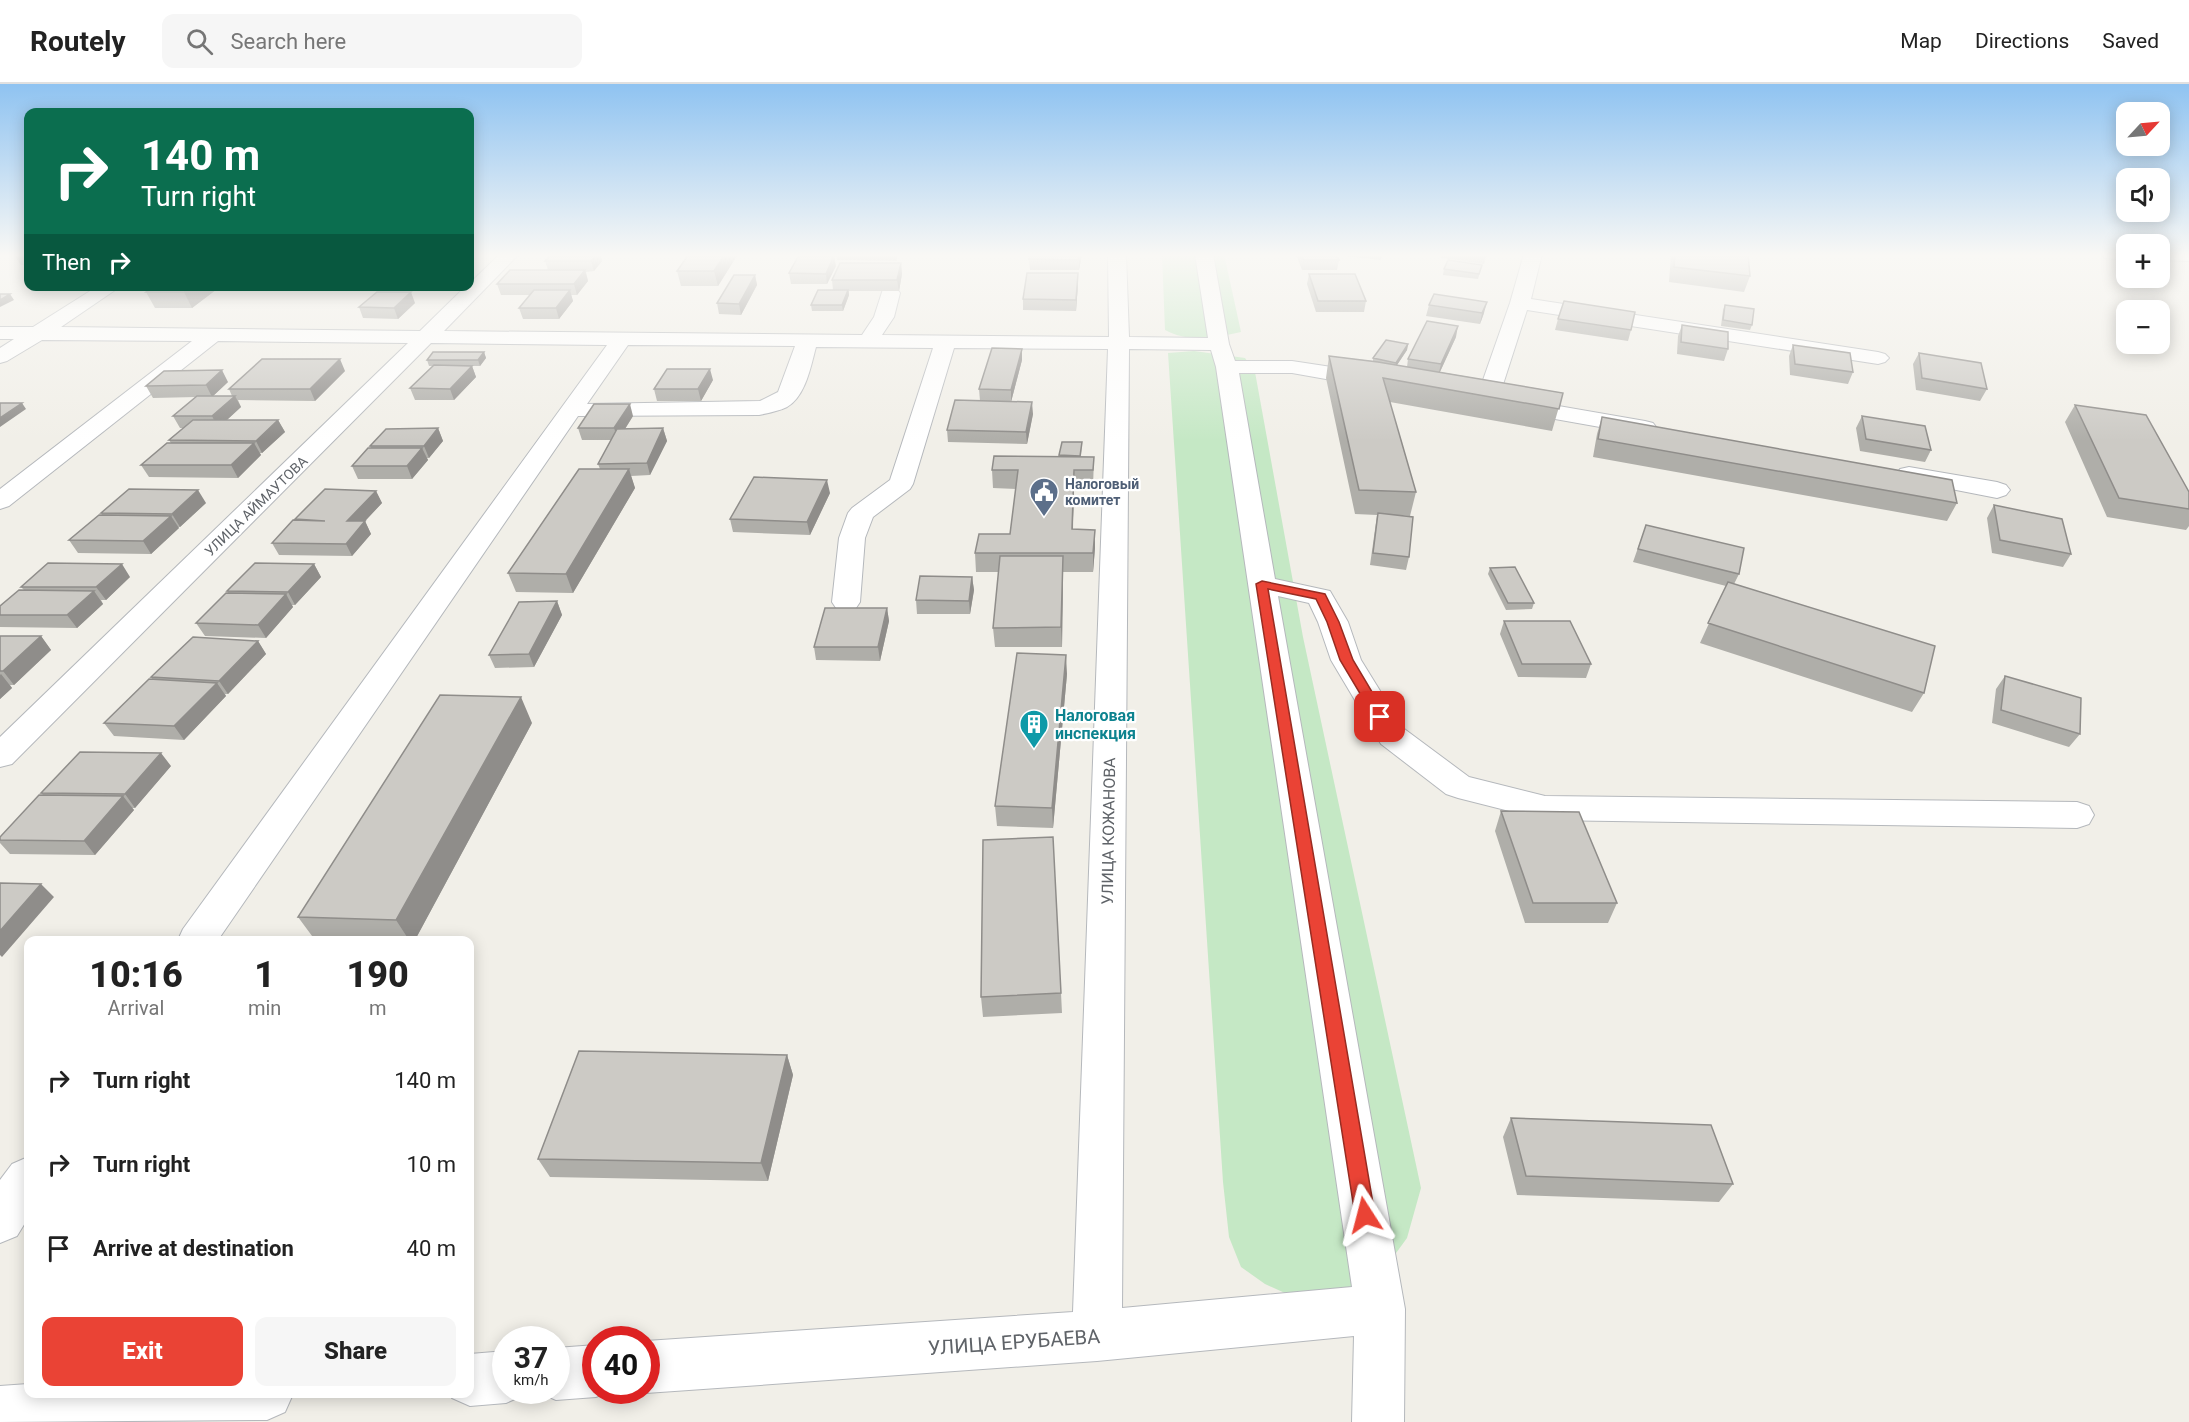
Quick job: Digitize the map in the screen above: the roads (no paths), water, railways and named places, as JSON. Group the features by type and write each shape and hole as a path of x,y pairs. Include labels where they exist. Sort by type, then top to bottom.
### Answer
{"street":[{"path":"0,357 65,316"},
{"name":"УЛИЦА АЙМАУТОВА","path":"0,756 449,316"},
{"path":"869,339 884,316"},
{"name":"УЛИЦА КОЖАНОВА","path":"1097,1336 1119,316"},
{"path":"1216,316 1262,584 1380,1309 1378,1422"},
{"path":"1487,400 1515,316"},
{"path":"1607,316 1878,358"},
{"path":"0,333 869,339 1119,344 1223,355 1395,385"},
{"path":"0,501 213,335"},
{"path":"200,936 622,338"},
{"path":"571,411 759,408 769,405 783,400 789,391 808,339"},
{"path":"846,602 852,538 861,513 901,484 946,340"},
{"path":"1464,396 1672,433"},
{"path":"1893,471 1997,489"},
{"path":"1262,584 1320,597 1333,622 1346,660 1392,736 1458,786 1545,808 2077,815"},
{"path":"0,1220 24,1185"},
{"name":"УЛИЦА ЕРУБАЕВА","path":"660,1366 1097,1336 1380,1309"},
{"path":"474,1380 492,1378"},
{"path":"0,1412 208,1398"}],"place":[{"name":"Налоговый комитет","path":"1044,518"},
{"name":"Налоговая инспекция","path":"1034,750"}]}
